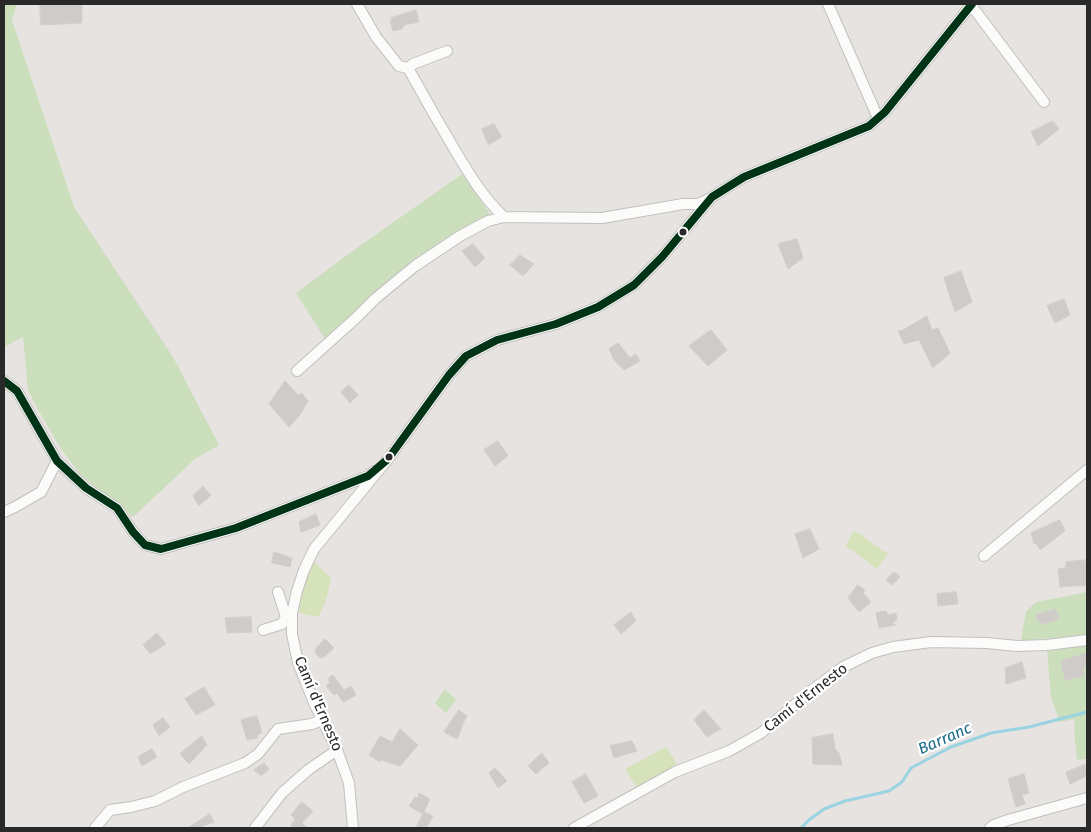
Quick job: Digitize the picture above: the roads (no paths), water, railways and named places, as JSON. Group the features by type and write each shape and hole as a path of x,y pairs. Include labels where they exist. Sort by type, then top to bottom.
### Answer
{"street":[{"path":"357,4 376,37 399,66 408,68 479,190 504,217"},
{"path":"828,4 878,118"},
{"path":"297,371 376,298 415,266 437,250 488,221 504,217 602,218 683,204 698,204 744,177 869,126 885,112 968,6 1044,102"},
{"path":"408,68 413,64 447,51"},
{"path":"4,381 17,391 57,461 86,488 117,508 133,532 145,545 161,548 236,528 368,476 388,459 449,375 466,356 498,340 556,324 598,307 634,285 662,257 712,197"},
{"name":"Camí d'Ernesto","path":"353,828 349,783 337,750 298,663 292,630 292,613 297,590 314,549 388,459"},
{"path":"4,512 41,492 57,461"},
{"path":"984,556 1087,470"},
{"path":"278,592 292,630"},
{"path":"263,630 282,624 286,617"},
{"name":"Camí d'Ernesto","path":"574,828 675,772 729,751 762,733 825,680 843,667 872,653 893,647 931,642 1017,646 1047,645 1087,640"},
{"path":"95,828 110,810 155,801 183,787 245,763 258,754 278,729 312,724 322,720"},
{"path":"255,828 282,794 308,770 337,750"},
{"path":"990,828 1008,820 1087,798"}],"waterway":[{"name":"Barranc","path":"801,828 824,809 845,801 889,791 902,782 911,768 951,747 991,733 1029,727 1087,712"}]}
